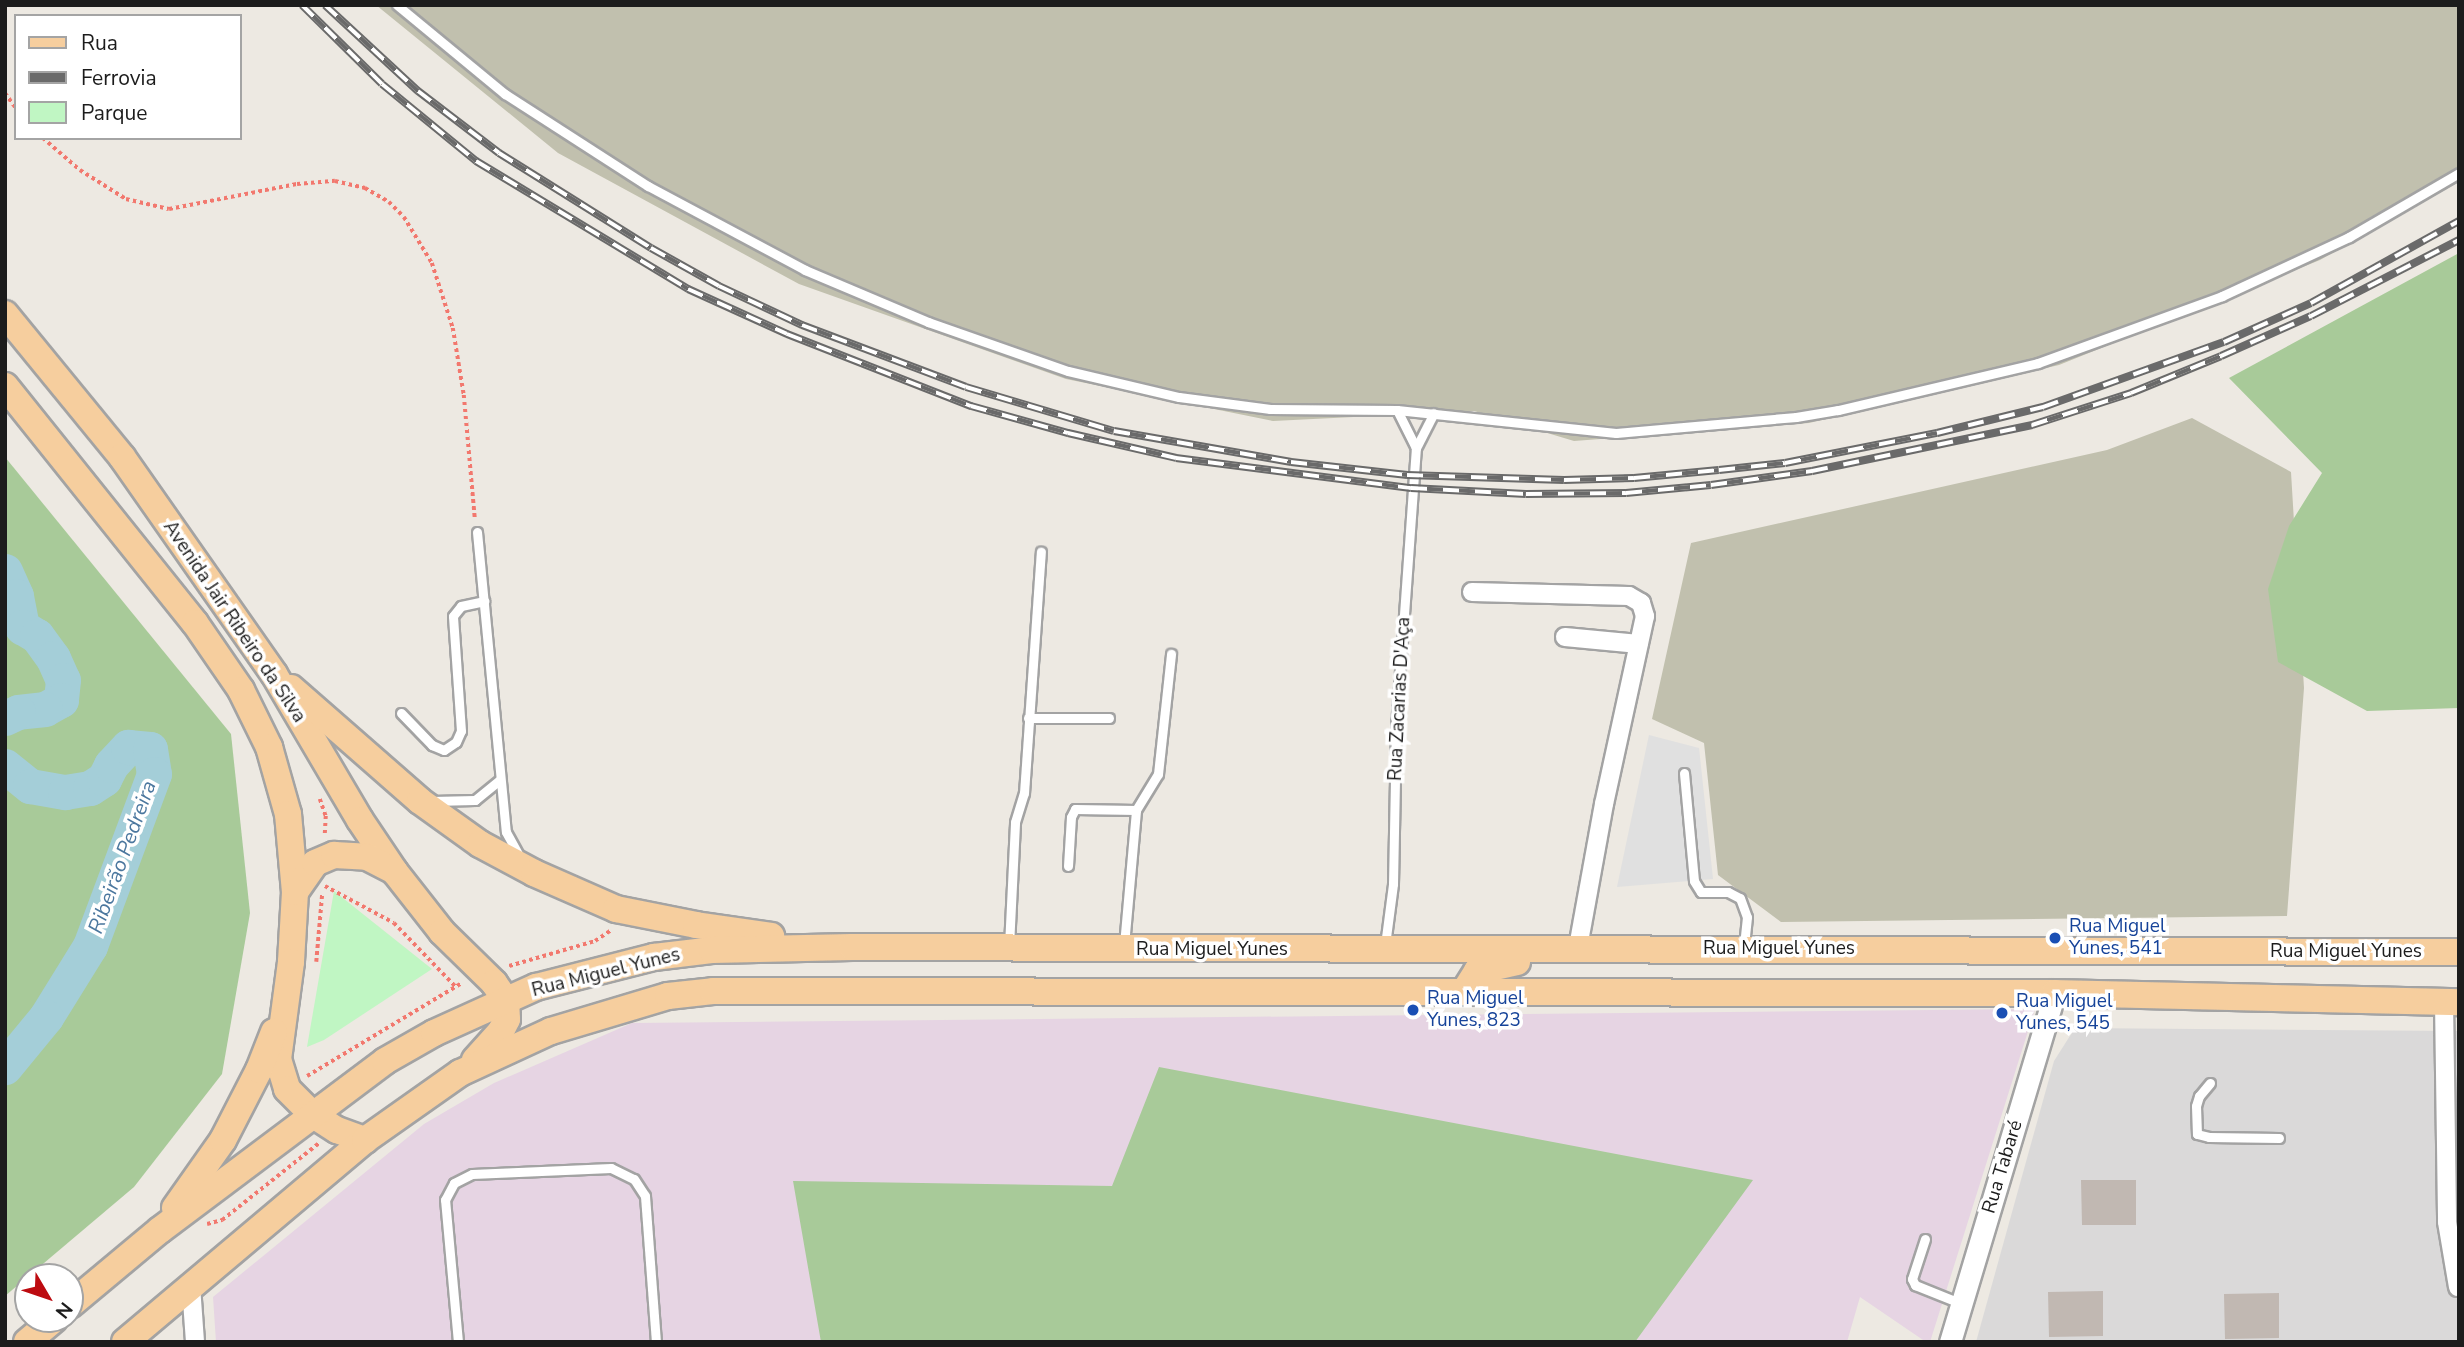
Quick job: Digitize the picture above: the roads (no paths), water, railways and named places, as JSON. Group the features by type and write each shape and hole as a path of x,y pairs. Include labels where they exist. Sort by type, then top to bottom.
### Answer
{"main road":[{"name":"Avenida Jair Ribeiro da Silva","path":"5,314 122,457 274,674 360,820 395,872 442,932 494,983 506,1000"},
{"name":"Avenida Jair Ribeiro da Silva","path":"5,386 195,624 240,690 269,747 288,814 295,892 291,962 278,1059 287,1089 312,1114 337,1130 365,1140"},
{"path":"274,674 421,801 480,844 534,873 616,909 696,925 852,947"},
{"path":"295,892 315,863 334,855 367,857 395,872"},
{"name":"Rua Miguel Yunes","path":"84,1293 160,1230 312,1114 395,1055 434,1033 536,987 654,957 712,950 852,947 1385,951 1578,947 2459,952"},
{"path":"1464,992 1477,971 1529,960 1542,948"},
{"path":"1323,991 1369,977 1384,962 1385,951"},
{"name":"Rua Miguel Yunes","path":"125,1342 365,1140 460,1073 551,1031 668,996 713,991 2055,993 2451,1002"},
{"path":"460,1073 501,1031 507,1019 506,1000"},
{"path":"160,1230 223,1140 259,1070 283,1011"}],"street":[{"path":"1472,592 1629,596 1642,603 1645,616 1604,803 1578,947"},
{"path":"1565,637 1639,644"},
{"name":"Rua Tabaré","path":"1950,1342 2055,993"},
{"path":"2451,1002 2447,1222 2458,1287"},
{"path":"191,1286 195,1342"}],"lane":[{"path":"397,5 505,94 648,186 806,270 928,322 1068,371 1179,397 1270,409 1396,410 1563,430 1616,433 1796,417 1838,410 2038,363 2222,296 2349,237 2459,173"},
{"path":"1396,410 1416,448"},
{"path":"1416,448 1434,413"},
{"name":"Rua Zacarias D'Aça","path":"1385,951 1394,884 1396,726 1416,448"},
{"path":"476,527 506,832 517,853 534,873"},
{"path":"1009,948 1015,822 1024,793 1041,552"},
{"path":"401,713 432,745 444,750 456,742 461,731 453,616 461,606 484,601"},
{"path":"1123,949 1128,921 1136,810 1158,774 1171,654"},
{"path":"1028,718 1109,718"},
{"path":"1685,773 1694,881 1701,892 1728,892 1740,898 1747,917 1744,949"},
{"path":"421,801 475,800 500,780"},
{"path":"1068,866 1071,817 1076,809 1136,810"},
{"path":"2210,1083 2196,1105 2197,1134 2279,1138"},
{"path":"458,1342 445,1200 454,1183 472,1174 611,1168 634,1179 645,1196 656,1342"},
{"path":"1925,1239 1912,1279 1922,1288 1962,1304"}],"waterway":[{"name":"Ribeirão Pedreira","path":"5,571 16,596 22,627 37,636 53,658 63,680 61,700 45,709 18,712 5,718"},
{"name":"Ribeirão Pedreira","path":"5,766 30,786 65,792 90,788 104,779 111,765 128,747 150,749 154,774 90,946 46,1017 5,1067"}],"railway":[{"path":"302,5 382,84 476,161 688,289 787,334 971,406 1068,433 1176,458 1411,488 1526,494 1626,493 1711,485 1812,471 2032,425 2131,393 2221,356 2311,316 2459,240"},
{"path":"325,5 418,91 499,153 651,248 719,286 802,325 966,387 1114,431 1291,462 1407,475 1564,480 1634,478 1785,463 1937,433 2043,407 2224,342 2311,303 2459,221"}],"place":[{"name":"Rua Miguel Yunes, 541","path":"2055,938"},
{"name":"Rua Miguel Yunes, 823","path":"1413,1010"},
{"name":"Rua Miguel Yunes, 545","path":"2002,1013"}]}
